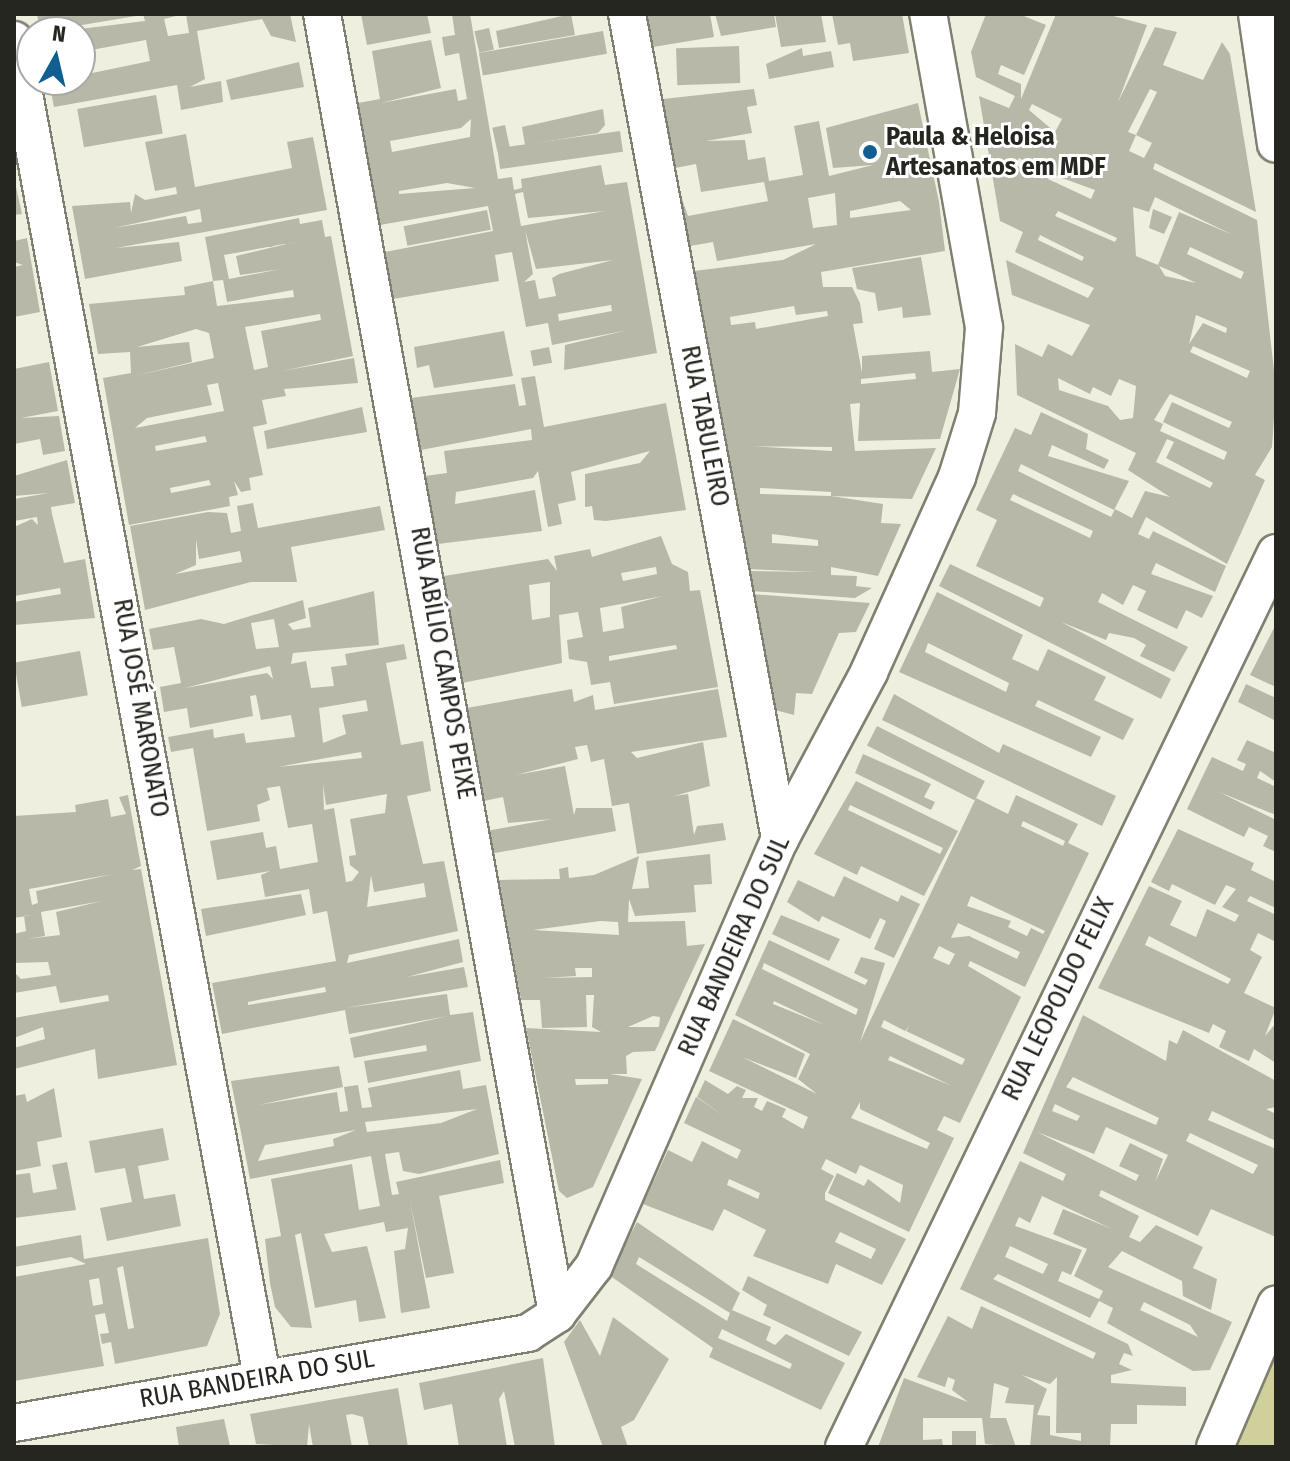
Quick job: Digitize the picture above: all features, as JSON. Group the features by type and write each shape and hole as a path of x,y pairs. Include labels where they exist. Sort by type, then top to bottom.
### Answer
{"street":[{"name":"RUA ABÍLIO CAMPOS PEIXE","path":"322,14 557,1314"},
{"name":"RUA TABULEIRO","path":"627,14 780,839"},
{"path":"1257,14 1276,144"},
{"name":"RUA BANDEIRA DO SUL","path":"14,1423 262,1377 528,1333 557,1314 594,1266 780,839 876,658 957,477 977,413 984,327 934,22"},
{"name":"RUA JOSÉ MARONATO","path":"14,40 262,1377"},
{"name":"RUA LEOPOLDO FELIX","path":"844,1447 1276,553"},
{"path":"1215,1447 1276,1305"}],"green space":[{"path":"1276,1334 1276,1447 1225,1447"}],"building":[{"path":"136,14 96,23 96,16 37,16"},
{"path":"143,14 184,14 164,19 168,36 189,33 186,14 290,14 296,42 271,36 262,19 197,31 205,79 190,87 221,81 223,102 181,110 177,85 54,107 52,96 96,96 96,72 150,61 146,40 96,49 96,27 145,21"},
{"path":"361,14 427,14 431,33 367,45"},
{"path":"452,14 470,14 498,179 512,177 514,190 522,188 521,179 601,165 605,185 627,182 657,353 564,370 565,345 628,330 552,345 548,323 526,327 512,252 495,255 499,281 393,299 385,252 493,231 488,206 380,225 358,103 380,99 372,51 431,40 441,88 381,103 456,89 458,101 467,99 459,53 445,56 442,37 455,35","holes":["471,119 470,137 392,152 390,141 461,128","447,183 475,188 399,194 399,191","523,192 528,218 605,211 521,226 515,194","525,230 536,269 613,260 552,278 556,296 539,299 535,280 524,282 533,274","611,305 612,311 559,321 558,314"]},
{"path":"571,14 575,35 499,48 496,31"},
{"path":"647,14 710,14 714,37 653,47"},
{"path":"715,14 774,14 776,27 721,36"},
{"path":"775,14 821,14 826,42 781,47"},
{"path":"832,14 902,14 909,53 853,61 850,43 838,45"},
{"path":"986,14 1019,14 1046,25 1024,75 1001,65 998,74 1021,84 1021,99 1056,14 1106,14 1147,25 1118,102 1155,27 1177,32 1163,65 1203,80 1222,42 1230,54 1256,212 1155,163 1153,169 1257,220 1276,388 1272,447 1255,475 1265,480 1227,564 1146,517 1138,534 1149,539 1153,531 1226,566 1215,592 1156,563 1151,574 1213,596 1202,618 1186,610 1177,629 1137,610 1146,591 1133,585 1123,605 1102,593 1098,602 1188,647 1174,672 1140,656 1146,645 1134,638 1109,633 1106,640 1061,622 1171,679 1161,699 939,586 950,564 1040,607 1044,598 976,566 997,520 976,510 1015,428 1031,435 1041,412 1088,434 1086,449 1109,460 1104,469 1052,445 1048,456 1129,481 1114,510 1021,464 1018,471 1111,517 1115,509 1132,518 1145,491 1170,497 1128,470 1136,453 1017,395 1015,344 1042,357 1048,344 1072,356 1090,325 1012,295 1006,260 1088,298 1094,288 1015,252 1023,232 1000,221 979,96 1009,108 1015,96 976,77 971,52","holes":["1150,89 1157,92 1136,135 1128,132","1032,104 1062,119 1055,132 1029,110","1136,135 1152,143 1144,158 1129,151","1019,158 1042,170 1043,179 1015,165","1051,174 1095,190 1091,199 1048,179","1155,197 1233,235 1179,212 1158,265 1136,256 1133,207 1149,212","1058,211 1117,238 1115,242 1055,216","1040,235 1084,257 1082,261 1038,240","1190,247 1244,272 1241,279 1187,254","1159,266 1196,283 1165,276","1196,315 1227,328 1226,333 1203,323 1189,344","1193,346 1250,371 1247,378 1190,352","1058,378 1090,394 1093,387 1111,396 1119,379 1136,386 1133,418 1120,420 1108,406 1059,390","1170,394 1232,422 1229,428 1172,402 1163,422 1227,452 1224,460 1160,431 1163,424 1154,420","1167,439 1174,442 1166,458 1213,483 1210,488 1156,462","1013,494 1093,531 1090,538 1010,500"]},
{"path":"489,28 494,49 479,53 474,31"},
{"path":"603,31 607,54 483,76 479,53"},
{"path":"739,46 740,83 677,85 676,48"},
{"path":"802,48 803,56 831,51 834,67 769,79 766,64"},
{"path":"299,62 304,87 231,100 226,80"},
{"path":"754,89 757,105 747,107 752,133 706,141 745,140 748,160 765,157 769,181 803,175 794,126 819,121 829,176 873,165 833,168 826,128 918,103 939,202 945,251 821,272 823,287 852,287 860,303 863,323 853,324 862,373 862,356 930,351 932,372 960,369 940,439 858,441 860,403 850,404 855,451 936,448 912,499 831,496 883,504 881,523 901,524 878,576 831,567 831,575 857,576 856,586 872,588 855,598 751,591 747,571 816,572 747,569 694,271 783,260 816,244 717,261 713,242 690,246 681,196 688,216 768,201 764,182 701,192 696,164 675,168 663,99","holes":["835,193 837,225 813,228 808,198","900,201 911,210 850,218 850,211","794,306 796,315 827,311 828,316 756,329 755,322 731,325 730,317","915,373 916,379 861,384 861,379","750,446 832,447 832,451","760,488 831,492 831,496 760,494","772,534 818,540 818,546 772,543"]},
{"path":"156,95 163,133 84,147 77,109"},
{"path":"603,109 605,125 598,133 525,145 522,127"},
{"path":"505,125 510,148 497,151 492,128"},
{"path":"620,131 623,152 500,169 497,148"},
{"path":"186,134 195,187 292,168 287,142 313,137 327,210 116,248 179,242 182,261 85,279 72,206 130,202 131,213 135,194 145,200 177,194 176,187 155,191 145,142","holes":["200,209 202,222 188,224 186,216 114,228"]},
{"path":"14,178 22,214 14,215"},
{"path":"1153,209 1172,217 1164,234 1149,228"},
{"path":"487,210 491,230 407,246 404,226"},
{"path":"299,218 300,224 322,220 325,237 331,236 353,356 282,371 354,358 358,383 284,389 286,396 262,400 267,424 253,427 263,475 249,478 251,490 241,492 234,481 238,495 229,497 230,506 129,525 103,378 131,373 130,352 98,354 89,304 185,295 184,287 213,281 205,237","holes":["295,242 236,256 240,275 281,269 229,279 224,255","223,280 227,302 293,290 294,297 217,306 213,281","320,314 321,320 261,331 268,367 254,370 245,327","196,329 209,333 214,358 134,376 192,362 189,342 137,347","218,383 224,411 135,428 147,418 212,405 207,385","205,436 207,442 156,451 155,446","209,480 211,485 171,493 170,488"]},
{"path":"27,238 40,312 14,317 14,267 23,265 14,262 14,241"},
{"path":"921,257 931,315 903,318 902,307 878,311 875,293 857,289 852,268"},
{"path":"504,331 513,376 434,388 429,365 417,368 414,347"},
{"path":"549,347 552,363 533,366 530,351"},
{"path":"49,362 58,411 21,418 59,416 65,451 43,455 40,439 14,444 14,369"},
{"path":"535,376 544,427 666,403 686,510 606,521 594,520 592,506 585,507 585,474 640,463 650,451 571,472 576,500 558,504 562,524 548,527 538,471 533,478 456,492 455,504 535,490 542,531 438,544 425,476 447,473 444,451 532,440 531,429 421,450 411,398 515,384 519,406 526,405 521,378"},
{"path":"362,407 367,432 267,449 264,431"},
{"path":"67,460 75,503 51,507 52,514 64,563 85,559 95,618 14,625 14,602 61,594 60,588 14,596 14,527 32,519 38,525 37,517 14,521 14,499 49,493 14,496 14,476"},
{"path":"253,503 258,528 380,506 385,530 291,547 297,582 251,582 145,610 130,526 208,512 227,513 231,533 241,531 237,506","holes":["196,539 199,559 240,551 242,562 175,574 196,565"]},
{"path":"661,536 672,564 688,572 690,591 700,590 718,687 614,704 610,682 591,685 587,662 569,659 567,640 583,637 578,612 559,615 562,663 462,683 444,576 548,559 557,571 554,556 590,549 592,557","holes":["656,567 657,574 623,581 621,573","550,582 550,617 532,620 529,585","663,596 621,607 624,628 603,632 600,608","676,645 677,649 609,661 609,656"]},
{"path":"374,591 379,645 293,653 291,664 306,661 311,688 334,686 331,667 347,665 345,654 404,644 407,659 386,663 401,745 423,741 431,791 407,796 423,864 444,861 458,931 349,955 347,963 459,939 463,962 407,977 464,967 468,987 345,1008 447,994 450,1015 473,1012 481,1061 368,1083 364,1061 427,1051 426,1045 354,1058 350,1038 448,1016 349,1034 345,1010 222,1034 212,983 336,961 327,911 313,914 309,889 265,897 261,875 270,871 217,880 210,841 263,832 266,848 276,846 280,869 318,862 312,824 288,828 280,786 267,788 270,800 257,805 260,821 207,831 193,748 171,752 168,737 213,729 214,738 244,733 246,743 295,737 291,715 261,720 256,695 250,696 253,716 190,728 187,708 164,712 160,687 181,683 174,647 153,650 149,629 201,619 224,624 303,600 306,618 288,624 293,630 311,627 308,608","holes":["274,619 279,647 256,649 251,623","270,666 273,679 267,673 185,688","366,700 368,711 342,715 346,734 323,743 319,708","361,752 362,758 278,767","323,784 326,805 387,794 385,813 350,819 356,855 349,856 350,865 359,872 352,881 346,882 334,808 324,810","371,875 374,892 424,883 426,897 367,907","325,987 326,992 248,1005 248,1002"]},
{"path":"937,592 1023,635 1012,659 1038,671 1048,649 1106,677 1094,700 1134,719 1123,740 1038,700 1035,706 1101,737 1091,757 899,672","holes":["928,643 1009,683 1006,692 925,652"]},
{"path":"752,594 870,603 856,632 839,633 812,694 796,693 794,715 775,710"},
{"path":"1276,624 1276,687 1250,675"},
{"path":"80,651 88,695 22,707 14,663"},
{"path":"1246,684 1276,698 1276,721 1238,702"},
{"path":"572,689 574,702 593,695 595,710 718,689 727,737 631,752 637,758 703,742 710,786 674,796 688,794 694,835 697,826 723,823 726,840 637,854 629,803 612,806 604,759 591,762 587,745 575,747 578,759 516,775 565,766 574,815 576,808 612,808 616,831 490,854 486,831 552,819 508,823 503,797 484,801 467,708"},
{"path":"894,694 999,753 1003,744 1116,796 1102,826 882,720"},
{"path":"877,726 985,781 975,801 867,746"},
{"path":"1247,740 1276,753 1276,782 1260,771 1257,778 1276,787 1276,815 1219,792 1276,820 1276,852 1263,846 1268,836 1249,827 1244,837 1187,809 1212,757 1243,771 1246,764 1237,760"},
{"path":"863,754 931,784 924,797 935,802 931,810 855,773"},
{"path":"856,781 958,831 924,896 861,866 857,875 814,854","holes":["850,805 943,848 940,854 848,810"]},
{"path":"128,795 141,866 132,870 141,869 177,1065 98,1079 95,1049 14,1069 14,1048 45,1039 43,1027 14,1038 14,1018 109,1001 108,995 60,1003 56,986 14,993 14,972 21,979 51,975 48,962 14,963 14,934 26,931 24,916 14,918 14,816 76,812 75,805 108,799 111,817 126,814 119,797","holes":["113,874 36,891 38,903 32,905 29,889","102,901 56,912 60,935 27,939 45,936 41,912"]},
{"path":"1016,795 1078,824 1068,843 1089,853 1025,987 970,961 968,966 1021,997 960,1123 944,1116 937,1130 954,1138 909,1232 828,1193 837,1173 864,1186 868,1179 900,1203 903,1185 860,1165 856,1174 826,1159 821,1169 834,1176 825,1193 825,1200 906,1239 882,1285 836,1264 828,1284 753,1256 766,1230 724,1209 713,1231 643,1204 668,1150 692,1162 702,1141 737,1159 741,1150 684,1123 696,1097 727,1118 697,1097 705,1080 728,1094 737,1086 746,1090 742,1098 758,1098 754,1107 762,1111 767,1101 786,1109 782,1117 803,1129 808,1117 709,1071 733,1019 805,1054 796,1078 742,1057 817,1094 798,1079 810,1054 837,1068 735,1015 769,940 865,985 868,980 854,973 861,957 885,963 860,1042 976,798 1008,814","holes":["1023,821 1065,841 1063,846 1021,826","971,896 1045,931 1043,934 1031,928 1027,936 1008,927 1011,921 967,906","958,923 1020,952 1017,959 969,936 951,938","939,946 955,954 949,965 933,958","764,963 858,1009 856,1015 762,969","774,1001 825,1025 773,1004","884,1020 905,1031 910,1025 906,1031 965,1059 962,1065 881,1027","890,1056 952,1086 888,1060","860,1102 860,1109 930,1143 927,1149 851,1118","729,1179 760,1193 758,1199 727,1185","840,1232 876,1249 871,1259 835,1242"]},
{"path":"1178,829 1254,863 1251,870 1276,882 1276,908 1250,896 1247,901 1276,915 1276,942 1258,933 1250,950 1262,957 1244,993 1276,1008 1265,1036 1276,1023 1276,1063 1254,1049 1249,1061 1219,1047 1226,1031 1213,1024 1209,1033 1098,988 1149,886 1182,901 1170,925 1196,937 1207,909 1235,922 1239,915 1222,907 1236,889 1226,885 1215,905 1172,884 1169,891 1151,882","holes":["1149,936 1231,979 1228,984 1145,945"]},
{"path":"710,854 712,884 694,885 696,912 635,916 629,899 628,922 685,921 687,946 705,944 655,1051 633,1052 626,1056 627,1074 610,1074 642,1079 593,1187 567,1198 559,1191 526,1028 601,1032 592,1027 594,995 586,995 587,1027 542,1028 540,1000 521,1000 499,880 560,879 559,869 568,867 569,878 594,875 639,856 632,889 649,888 646,861","holes":["600,921 618,922 619,935 533,930","575,968 592,968 592,977 544,978 576,976","653,1016 660,1017 659,1027 628,1027","575,1079 608,1079 608,1084 576,1085"]},
{"path":"844,876 898,902 901,895 920,904 894,958 874,949 886,921 880,918 870,939 822,916 819,922 787,902 798,880 834,897"},
{"path":"301,894 306,915 206,936 201,909"},
{"path":"781,915 840,939 829,961 772,934"},
{"path":"1083,1015 1166,1061 1169,1040 1177,1044 1183,1030 1276,1081 1276,1107 1266,1109 1276,1114 1276,1141 1212,1111 1208,1120 1276,1149 1276,1237 1211,1209 1198,1236 1101,1190 1099,1196 1139,1216 1129,1237 1140,1242 1156,1225 1203,1247 1193,1268 1217,1279 1211,1310 1183,1296 1182,1281 1122,1251 1108,1267 1232,1322 1210,1370 1193,1371 1107,1323 1113,1308 1099,1301 1090,1318 998,1274 993,1279 1128,1344 1133,1356 1124,1353 1119,1364 1132,1370 1111,1375 1111,1383 1186,1387 1186,1406 1137,1405 1137,1424 1111,1424 1110,1447 1030,1447 1034,1405 1005,1403 1009,1388 994,1383 990,1418 1006,1418 1016,1447 985,1444 982,1418 923,1418 923,1440 942,1439 943,1447 878,1447 904,1378 968,1402 952,1390 955,1380 948,1377 945,1387 917,1377 948,1316 972,1329 981,1306 1093,1359 1096,1353 960,1289 1020,1161 1063,1181 1066,1174 1023,1153","holes":["1073,1077 1159,1118 1156,1125 1066,1087","1055,1104 1080,1116 1077,1121 1052,1111","1106,1127 1168,1155 1155,1182 1163,1159 1130,1143 1119,1166 1139,1175 1136,1181 1037,1132 1094,1154","1190,1133 1258,1165 1253,1174 1186,1141","1042,1196 1112,1229 1063,1209 1053,1234 1087,1249 1074,1276 1103,1291 1099,1299 1058,1281 1062,1271 1071,1275 1082,1250 1015,1226 1019,1217 1030,1223","1010,1246 1048,1264 1043,1274 1005,1257","1144,1302 1190,1325 1198,1337 1140,1310","1022,1375 1050,1384 1057,1377 1056,1433 1081,1433 1081,1441 1050,1435 1050,1416 1037,1415 1047,1389"]},
{"path":"339,1066 343,1087 258,1105 337,1092 340,1112 348,1111 344,1087 358,1085 362,1108 372,1107 368,1088 460,1070 463,1089 486,1085 499,1154 419,1174 403,1171 399,1152 385,1154 392,1195 399,1194 396,1182 500,1160 504,1183 439,1196 454,1273 426,1278 410,1201 430,1308 401,1313 394,1251 405,1249 408,1228 386,1232 384,1222 324,1234 332,1252 367,1246 386,1318 359,1322 356,1300 315,1308 301,1233 295,1235 312,1328 291,1327 275,1307 270,1283 265,1239 281,1236 271,1179 352,1164 359,1210 380,1206 371,1156 250,1179 231,1081","holes":["477,1109 441,1123 367,1132 365,1122","356,1130 333,1139 334,1146 258,1161 265,1145"]},
{"path":"54,1088 62,1137 37,1142 41,1166 14,1171 14,1096 25,1094 27,1102"},
{"path":"163,1128 169,1160 138,1166 144,1199 175,1194 181,1226 107,1241 100,1208 132,1202 125,1168 95,1173 89,1141"},
{"path":"67,1162 76,1210 14,1218 14,1175 30,1173 33,1193 57,1189 52,1165"},
{"path":"637,1222 740,1293 732,1310 771,1327 766,1340 775,1345 786,1334 845,1363 821,1410 709,1357 713,1348 609,1275","holes":["639,1257 730,1313 727,1321 636,1264","722,1329 792,1364 790,1369 718,1338"]},
{"path":"81,1235 84,1259 208,1238 220,1314 207,1346 115,1364 111,1342 102,1344 100,1334 109,1333 105,1313 95,1315 104,1366 14,1381 14,1277 86,1264 71,1257 14,1267 14,1247","holes":["123,1266 134,1328 128,1329 117,1268","99,1278 103,1304 93,1306 89,1280"]},
{"path":"748,1276 862,1332 849,1356 763,1315 767,1305 742,1290"},
{"path":"613,1317 669,1359 634,1420 621,1427 628,1447 603,1447 564,1342 580,1320 600,1356"},
{"path":"543,1358 555,1447 515,1447 504,1391 499,1399 507,1447 459,1447 452,1404 424,1410 419,1383"},
{"path":"398,1388 408,1447 369,1447 363,1417 352,1414 346,1415 352,1447 313,1447 309,1424 307,1447 256,1444 250,1414"},
{"path":"224,1419 230,1446 179,1447 176,1427"},
{"path":"952,1431 976,1431 976,1447 952,1447"}],"place":[{"name":"Paula & Heloisa Artesanatos em MDF","path":"870,152"}]}
